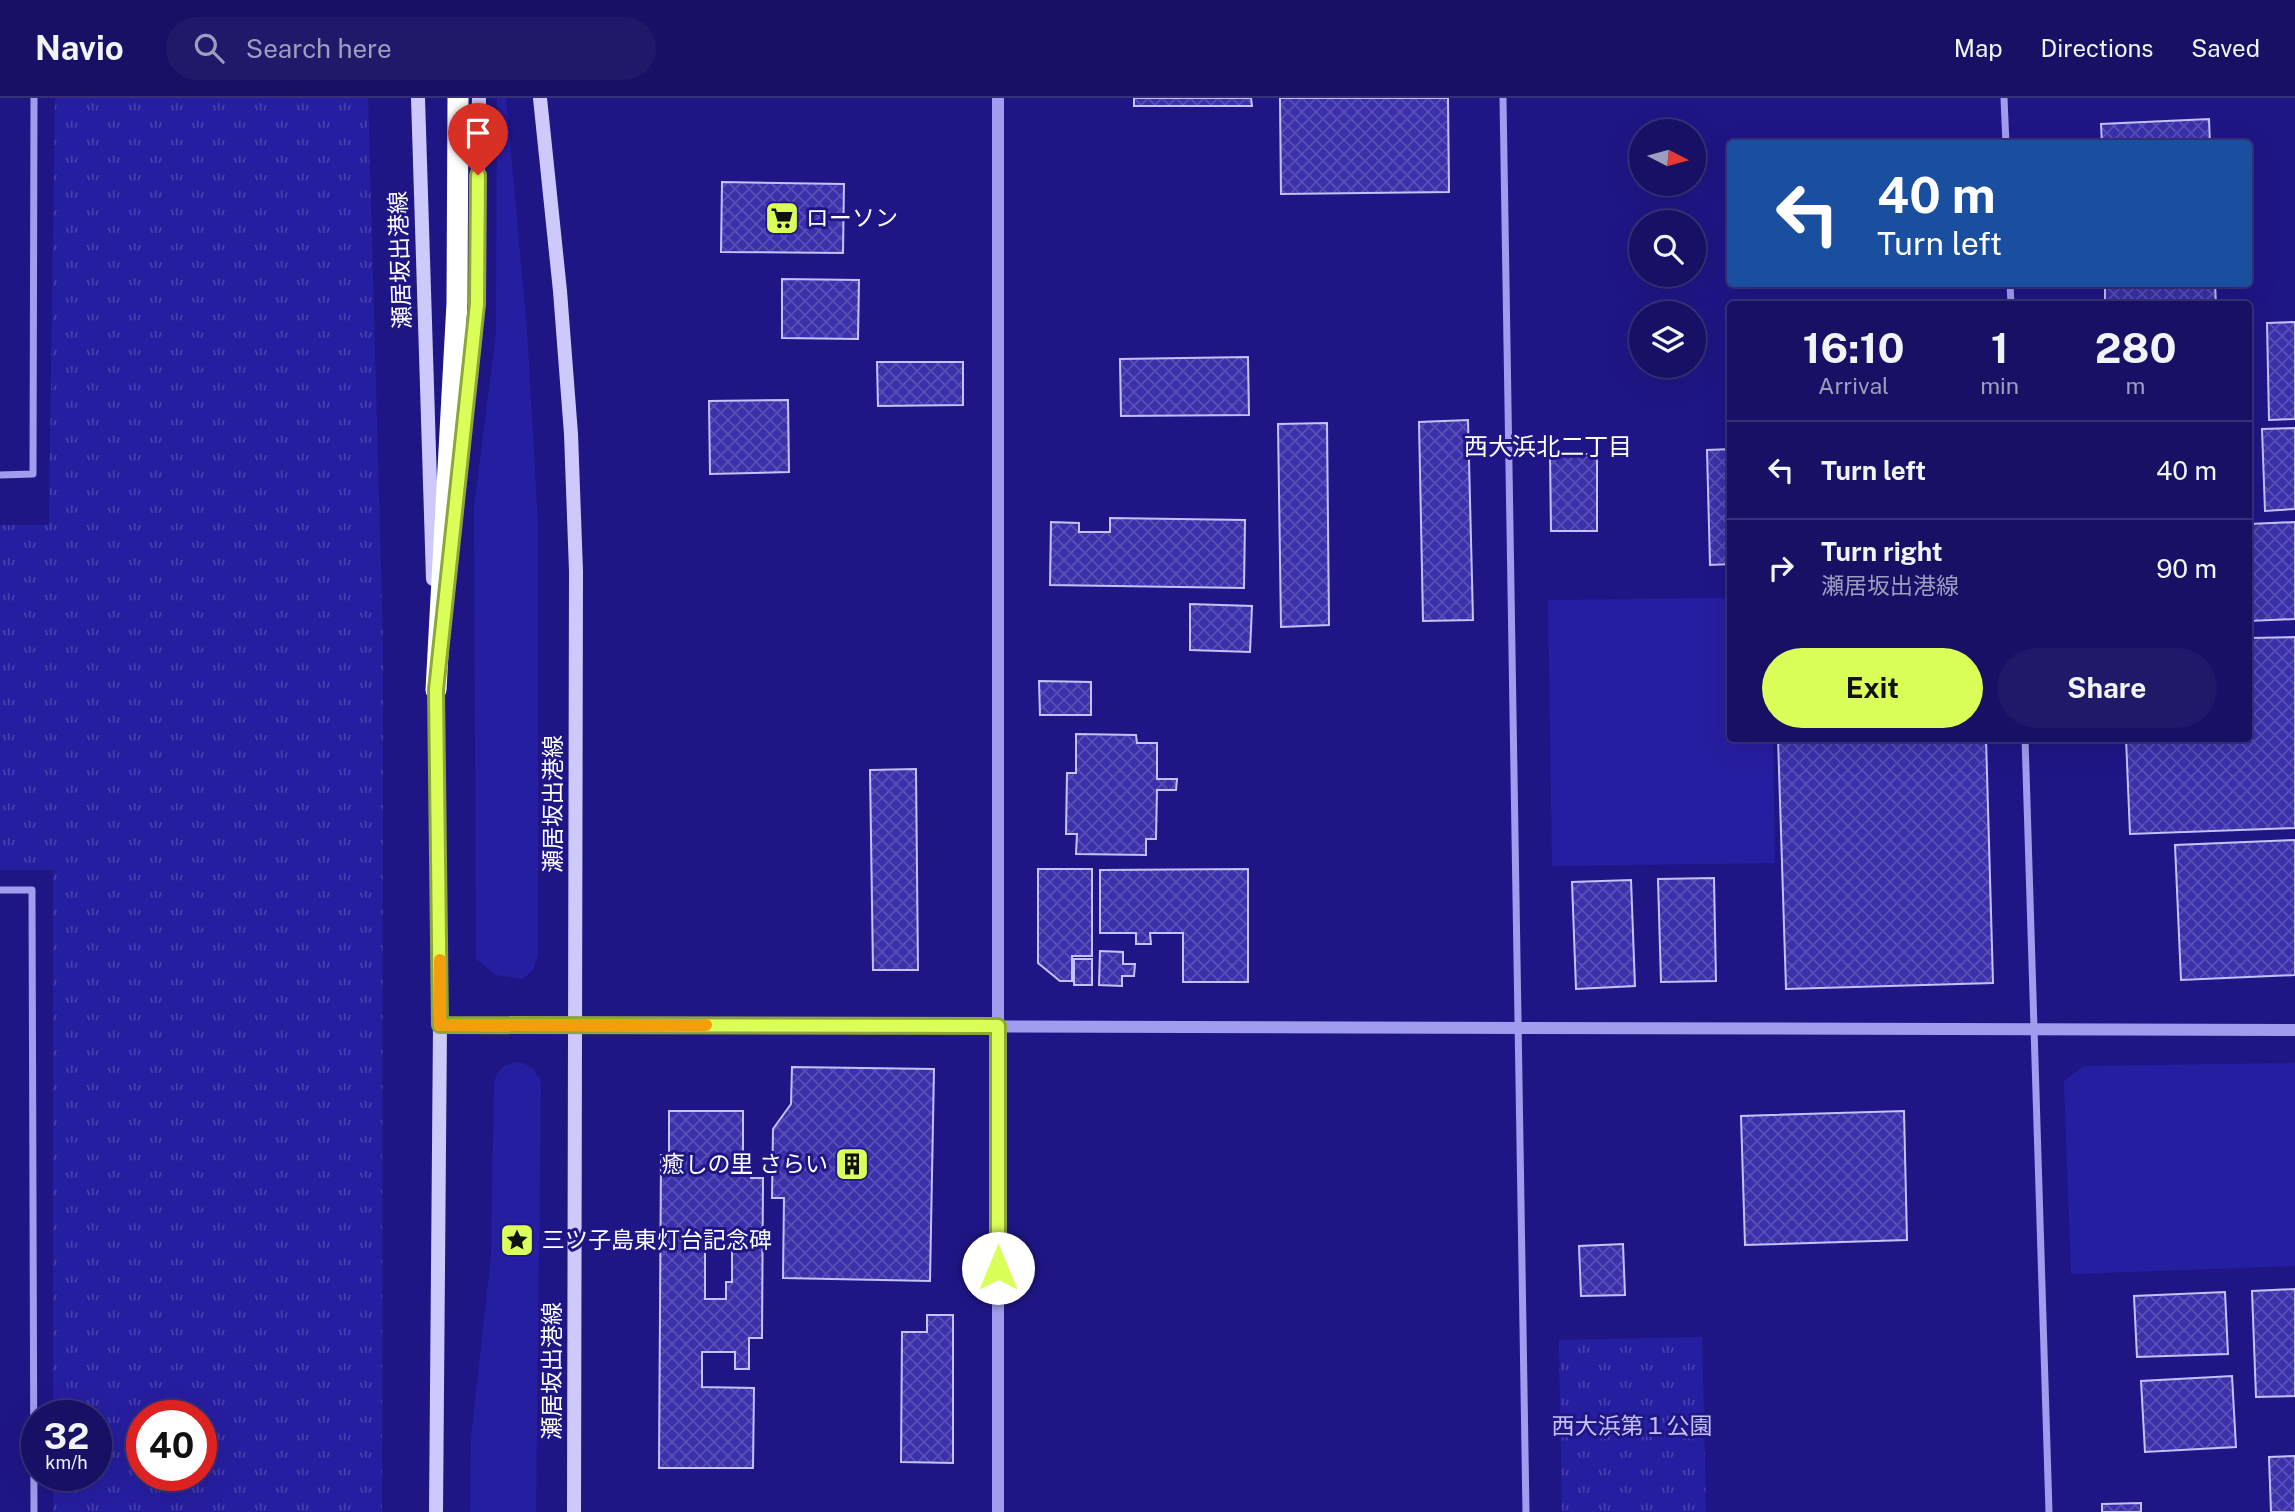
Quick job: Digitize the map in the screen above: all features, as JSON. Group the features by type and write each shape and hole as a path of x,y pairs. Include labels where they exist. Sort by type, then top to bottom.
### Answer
{"highway":[{"path":"436,690 457,303 458,98"}],"main road":[{"name":"瀬居坂出港線","path":"418,98 436,690 440,1025 436,1512"},
{"path":"436,690 477,304 479,98"},
{"name":"瀬居坂出港線","path":"540,98 561,304 576,572 574,1512"}],"street":[{"path":"0,475 33,474 34,98"},
{"path":"998,98 998,1512"},
{"path":"1503,98 1525,1512"},
{"path":"2004,98 2006,140"},
{"path":"2025,742 2049,1512"},
{"path":"0,890 32,890 34,1512"},
{"path":"440,1025 2295,1030"}],"green space":[{"path":"55,98 368,98 383,644 382,1512 53,1512 53,1491 112,1491 112,1400 53,1400 53,870 0,870 0,525 49,525"},
{"path":"497,98 506,98 527,330 538,524 538,955 533,970 523,979 496,975 476,959 474,508 496,333"},
{"path":"1727,598 1727,742 1773,742 1775,863 1552,866 1548,600"},
{"path":"521,1062 534,1069 541,1082 536,1512 470,1512 471,1438 491,1257 494,1082 504,1067"},
{"path":"2295,1063 2295,1266 2071,1274 2064,1081 2084,1066"},
{"name":"西大浜第１公園","path":"1702,1337 1706,1512 1562,1512 1559,1340"}],"building":[{"path":"1134,98 1251,98 1252,106 1134,106"},
{"path":"1280,98 1448,98 1449,192 1281,194"},
{"path":"2209,119 2210,140 2102,140 2101,124"},
{"name":"ローソン","path":"722,182 844,184 843,253 721,252"},
{"path":"782,279 859,280 858,339 782,338"},
{"path":"2105,287 2215,287 2216,301 2105,301"},
{"path":"2295,322 2295,419 2269,420 2267,323"},
{"path":"1248,357 1249,415 1121,416 1120,359"},
{"path":"877,362 963,362 963,405 878,406"},
{"path":"788,400 789,472 710,474 709,401"},
{"path":"1468,420 1473,620 1423,621 1419,422"},
{"path":"1327,423 1329,625 1281,627 1278,424"},
{"path":"2295,428 2295,509 2265,511 2262,429"},
{"path":"1727,449 1727,564 1710,565 1707,450"},
{"path":"1550,454 1597,454 1597,531 1551,531"},
{"path":"1110,518 1245,520 1244,588 1050,585 1051,522 1079,523 1079,532 1110,532"},
{"path":"2295,522 2295,619 2252,621 2252,524"},
{"path":"1190,604 1252,606 1250,652 1190,650"},
{"path":"2295,637 2295,828 2130,834 2126,742 2252,742 2252,638"},
{"path":"1039,681 1091,682 1091,715 1040,715"},
{"path":"1076,734 1136,735 1137,743 1157,743 1157,779 1177,779 1176,790 1157,790 1156,839 1146,839 1146,855 1076,854 1077,834 1066,834 1067,773 1076,773"},
{"path":"1778,742 1986,742 1993,983 1786,989"},
{"path":"916,769 918,970 873,970 870,770"},
{"path":"2295,840 2295,975 2181,980 2175,845"},
{"path":"1038,869 1092,869 1092,956 1072,956 1072,981 1060,981 1038,963"},
{"path":"1248,869 1248,982 1183,982 1183,933 1150,933 1151,944 1136,944 1136,933 1100,933 1100,870"},
{"path":"1714,878 1716,981 1661,982 1658,879"},
{"path":"1631,880 1635,986 1576,989 1572,882"},
{"path":"1100,951 1123,952 1123,964 1135,964 1134,976 1122,976 1122,986 1099,985"},
{"path":"1074,959 1092,959 1092,985 1074,985"},
{"name":"癒しの里 さらい","path":"792,1067 934,1069 930,1281 783,1278 784,1198 772,1198 773,1129 791,1104"},
{"name":"癒しの里 さらい","path":"669,1111 743,1111 743,1153 751,1152 751,1178 763,1178 762,1338 749,1338 749,1369 735,1369 735,1352 702,1352 702,1387 754,1388 753,1468 659,1468 661,1155 669,1155","holes":["705,1237 732,1237 732,1282 726,1282 726,1299 705,1299"]},
{"path":"1904,1111 1907,1240 1745,1245 1741,1116"},
{"path":"1623,1244 1625,1295 1581,1296 1579,1246"},
{"path":"2295,1289 2295,1396 2256,1397 2252,1291"},
{"path":"2225,1292 2228,1354 2137,1357 2134,1296"},
{"path":"927,1315 953,1315 953,1463 901,1462 902,1332 927,1332"},
{"path":"2232,1376 2236,1447 2145,1452 2141,1381"},
{"path":"2295,1456 2295,1512 2271,1512 2269,1457"},
{"path":"2141,1503 2141,1512 2102,1512 2102,1504"}],"slow traffic":[{"path":"440,960 440,1025 706,1025"}],"place":[{"name":"ローソン","path":"782,218"},
{"name":"癒しの里 さらい","path":"852,1164"},
{"name":"三ツ子島東灯台記念碑","path":"517,1240"}],"district":[{"name":"西大浜北二丁目","path":"1548,447"}],"route":[{"path":"478,175 477,304 436,690 440,1025 998,1026 998,1268"}]}
